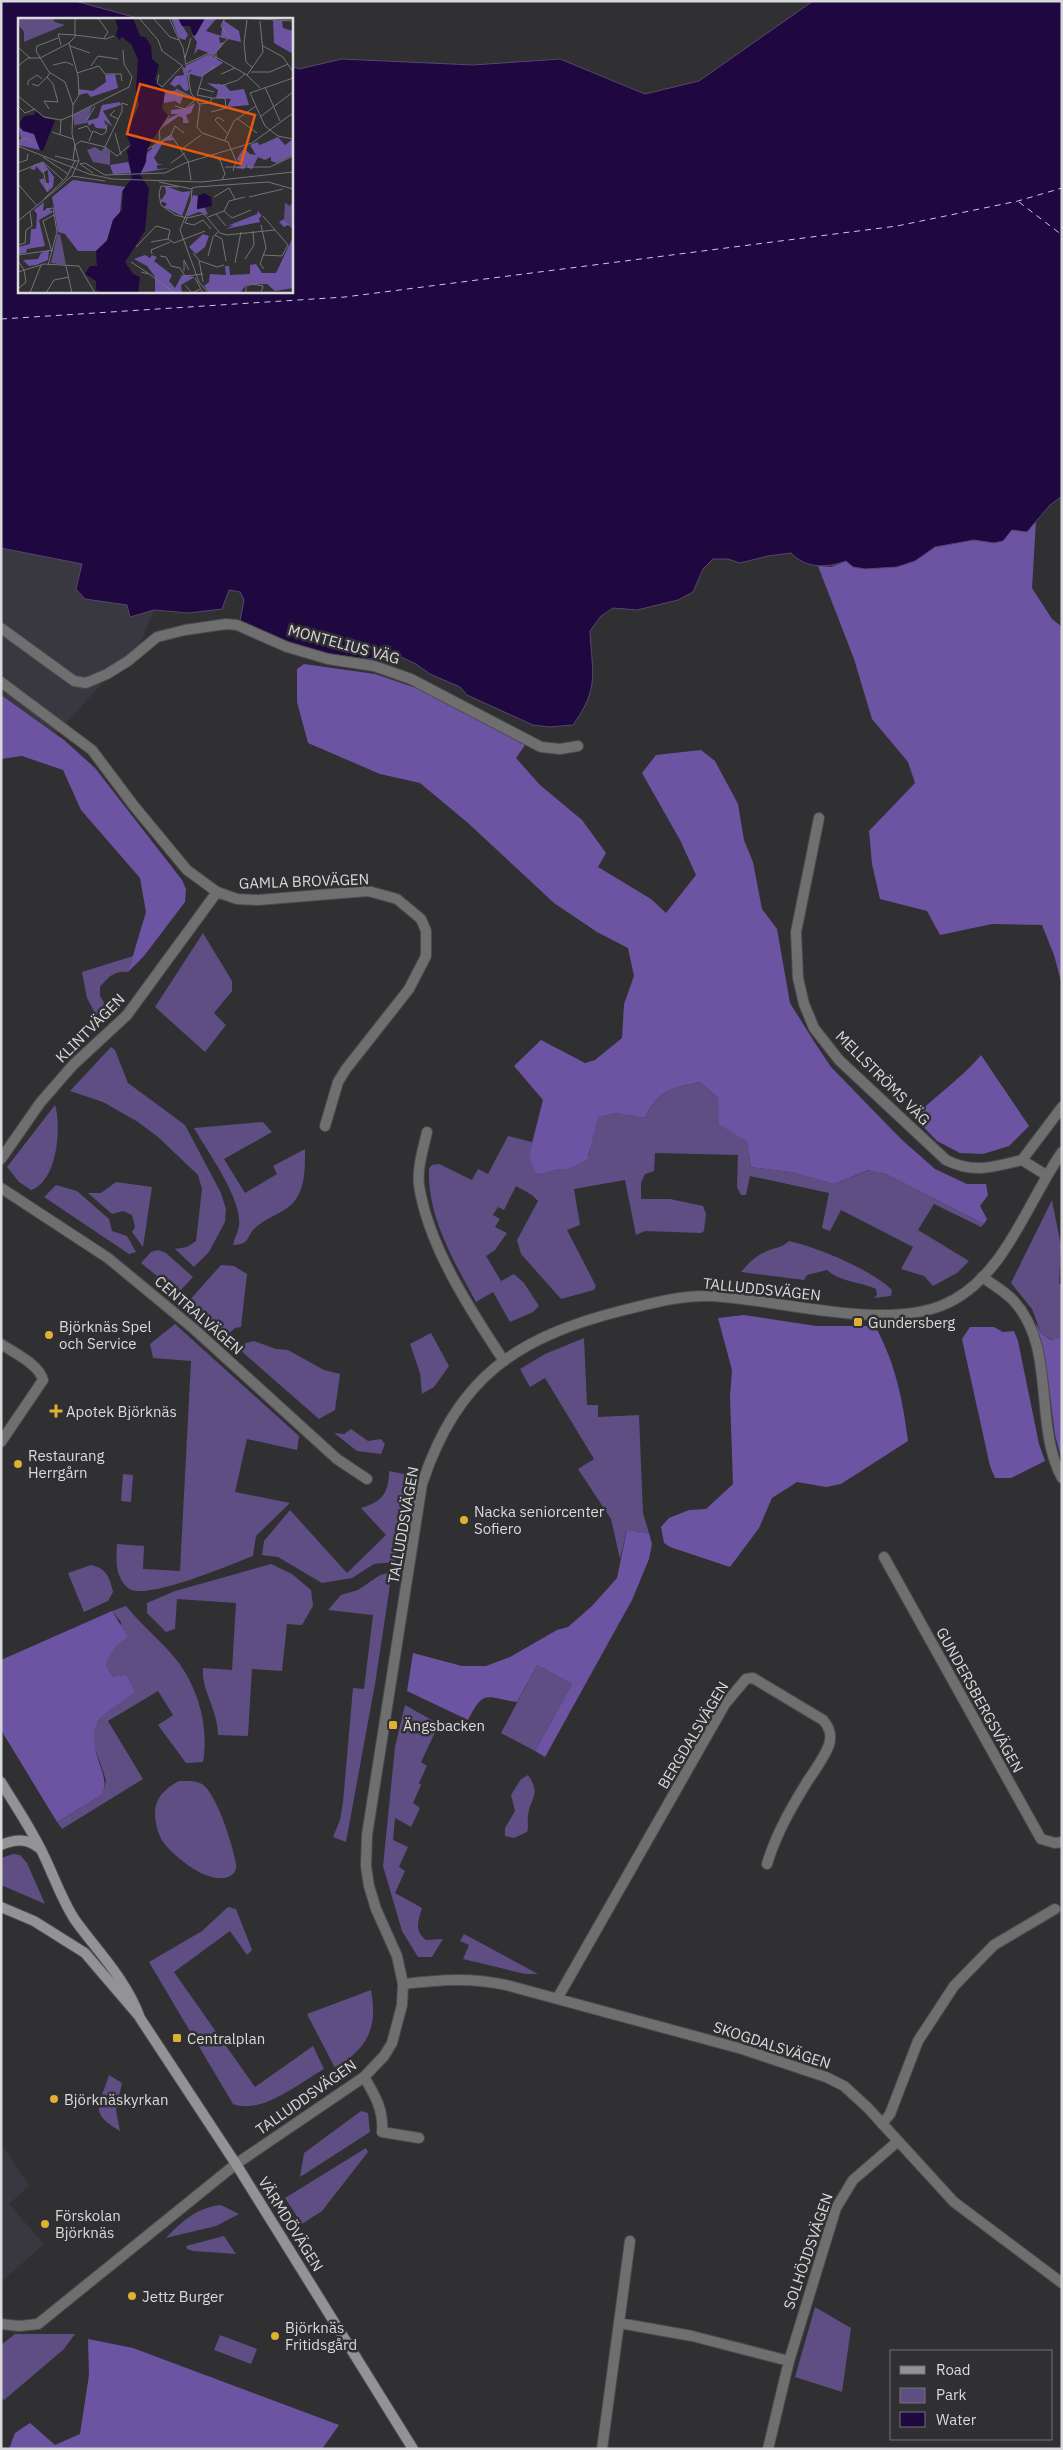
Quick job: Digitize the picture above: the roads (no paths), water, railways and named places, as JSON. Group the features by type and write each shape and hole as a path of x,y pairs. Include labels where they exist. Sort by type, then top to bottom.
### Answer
{"main road":[{"name":"VÄRMDÖVÄGEN","path":"1,1782 42,1850 64,1902 133,1998 140,2018"},
{"path":"1,1845 19,1839 27,1841 42,1850"},
{"name":"VÄRMDÖVÄGEN","path":"1,1907 34,1921 85,1953 140,2018 236,2164 413,2449"}],"street":[{"name":"MONTELIUS VÄG","path":"1,628 74,681 86,683 107,674 128,661 156,637 185,630 226,624 237,625 287,647 328,659 374,666 402,675 541,747 560,749 578,746"},
{"name":"GAMLA BROVÄGEN","path":"1,682 92,750 134,806 187,870 217,892 237,899 258,900 368,891 397,899 421,919 428,944 426,956 409,989 346,1069 338,1082 324,1126"},
{"name":"MELLSTRÖMS VÄG","path":"819,818 796,932 795,957 804,1004 814,1028 839,1060 946,1160 960,1167 977,1170 1022,1160"},
{"name":"KLINTVÄGEN","path":"1,1159 40,1103 73,1065 127,1015 217,892"},
{"path":"1046,1175 1022,1160 1062,1107"},
{"path":"427,1132 419,1184 434,1237 444,1259 504,1361"},
{"name":"TALLUDDSVÄGEN","path":"1,2324 19,2326 38,2324 236,2164 364,2077 384,2056 392,2043 402,2005 403,1984 397,1956 369,1886 366,1866 367,1835 422,1484 440,1438 451,1417 467,1395 504,1361 530,1342 585,1320 682,1297 712,1296 829,1311 901,1314 943,1305 957,1297 982,1276 1015,1234 1046,1175 1062,1152"},
{"name":"CENTRALVÄGEN","path":"1,1188 108,1258 194,1329 336,1460 367,1479"},
{"path":"982,1276 1012,1299 1030,1329 1037,1351 1050,1442 1062,1478"},
{"path":"1,1344 34,1367 41,1374 43,1380 1,1442"},
{"name":"GUNDERSBERGSVÄGEN","path":"884,1557 1041,1839 1054,1843 1062,1842"},
{"name":"BERGDALSVÄGEN","path":"557,1999 725,1704 746,1679 753,1678 823,1720 828,1726 831,1735 829,1744 821,1759 773,1843 767,1864"},
{"path":"882,2124 890,2114 918,2041 954,1986 994,1945 1055,1909"},
{"name":"SKOGDALSVÄGEN","path":"403,1984 459,1978 481,1980 742,2049 826,2077 844,2086 954,2202 1062,2283"},
{"path":"364,2077 384,2120 382,2132 419,2138"},
{"name":"SOLHÖJDSVÄGEN","path":"768,2449 789,2361 836,2208 844,2191 854,2180 897,2142"},
{"path":"602,2449 630,2241"},
{"path":"619,2323 692,2336 789,2361"}],"water":[{"path":"1,1 75,1 137,18 18,18 18,292 292,292 292,66 299,69 342,59 473,65 560,59 645,94 699,81 813,1 1062,1 1062,496 1050,505 1027,532 1012,530 1003,541 994,543 974,540 935,547 915,561 897,567 865,569 853,567 846,561 832,565 817,566 803,562 791,553 740,563 728,559 713,559 703,569 693,592 678,600 637,610 613,608 601,616 590,631 593,670 591,690 582,712 573,725 549,727 533,725 467,695 460,687 430,674 416,664 401,657 366,659 323,653 295,646 240,621 244,600 240,592 229,590 222,609 189,613 154,610 130,617 127,605 85,599 76,589 82,564 1,548"}],"place":[{"name":"Gundersberg","path":"858,1322"},
{"name":"Björknäs Spel och Service","path":"49,1335"},
{"name":"Apotek Björknäs","path":"56,1411"},
{"name":"Restaurang Herrgårn","path":"18,1464"},
{"name":"Nacka seniorcenter Sofiero","path":"464,1520"},
{"name":"Ängsbacken","path":"393,1725"},
{"name":"Centralplan","path":"177,2038"},
{"name":"Björknäskyrkan","path":"54,2099"},
{"name":"Förskolan Björknäs","path":"45,2224"},
{"name":"Jettz Burger","path":"132,2296"},
{"name":"Björknäs Fritidsgård","path":"275,2336"}]}
